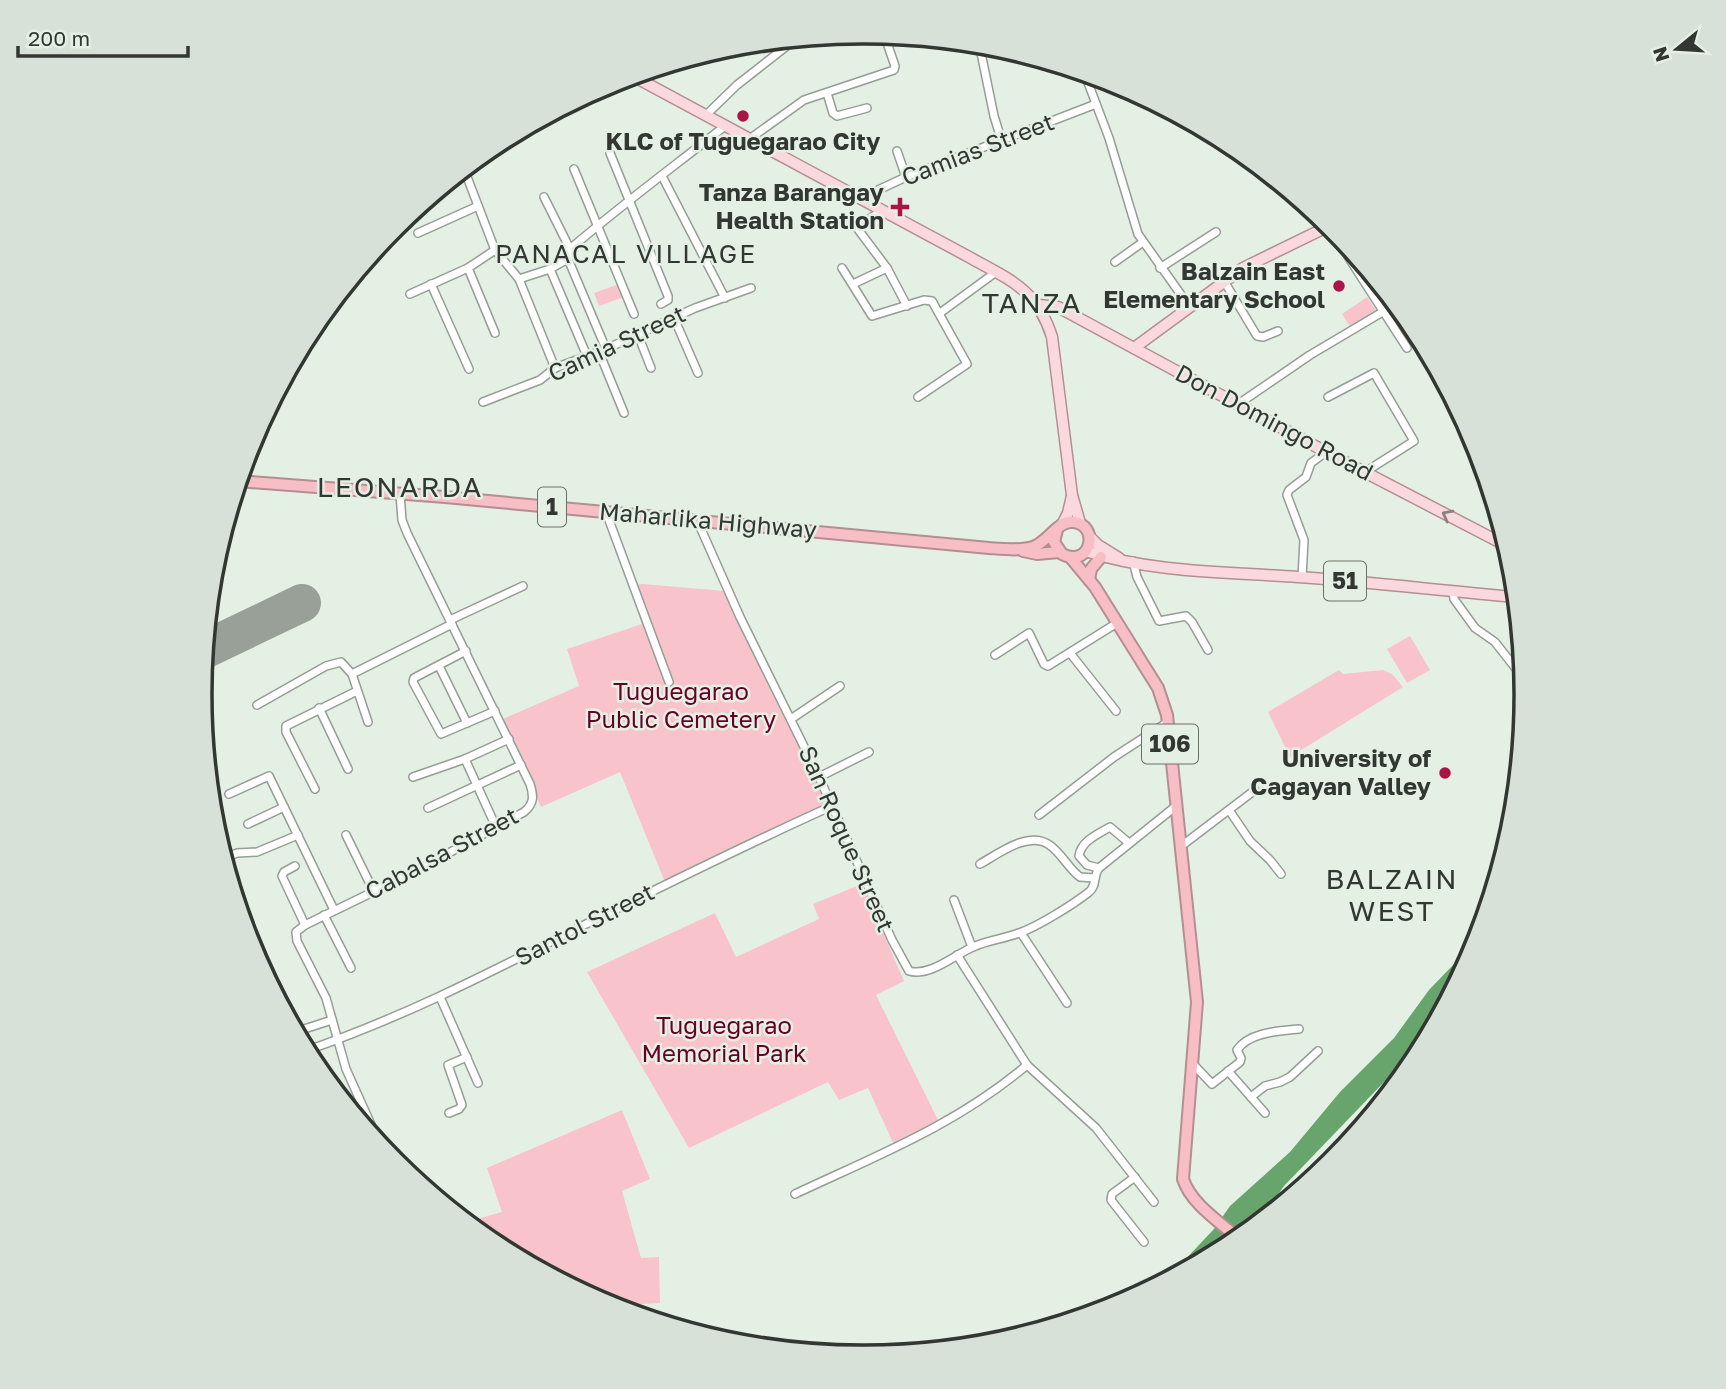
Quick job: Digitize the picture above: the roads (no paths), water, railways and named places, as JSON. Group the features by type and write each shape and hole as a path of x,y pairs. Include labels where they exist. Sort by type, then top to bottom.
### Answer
{"highway":[{"name":"Maharlika Highway","path":"248,482 1065,555"},
{"name":"1","path":"1059,528 1069,522 1080,523"},
{"path":"1080,523 1090,537 1084,553"},
{"name":"Maharlika Highway","path":"1010,549 1031,548 1045,541 1059,528"},
{"path":"1059,528 1054,542 1065,555"},
{"name":"1","path":"1065,555 1084,553"},
{"name":"106","path":"1084,553 1089,580"},
{"name":"106","path":"1065,555 1089,580 1158,688 1168,722 1196,983 1197,1023 1183,1179 1186,1189 1194,1199 1231,1232"},
{"path":"1089,580 1091,569 1101,557"}],"main road":[{"path":"644,82 1024,289 1039,305 1052,337 1072,495 1080,523"},
{"path":"1134,348 1224,281 1260,258 1319,230"},
{"name":"Don Domingo Road","path":"1039,305 1058,307 1237,405 1495,540"},
{"path":"1059,528 1068,513 1072,495"},
{"name":"51","path":"1090,537 1110,554 1128,560"},
{"name":"51","path":"1084,553 1169,568 1302,577 1506,596"}],"street":[{"path":"748,140 804,100 894,71 895,66 888,45"},
{"path":"705,116 737,85 784,48"},
{"path":"981,55 993,116 1002,142"},
{"path":"1089,84 1109,138 1138,234 1189,306"},
{"path":"827,93 833,113 837,116 867,108"},
{"name":"Camias Street","path":"864,200 906,177 1096,104"},
{"path":"570,249 724,126"},
{"path":"897,151 906,177"},
{"path":"610,153 664,302"},
{"path":"574,169 635,314"},
{"path":"662,176 724,298"},
{"path":"467,178 495,250 519,279 555,368"},
{"path":"544,197 570,249 568,259 624,414"},
{"path":"418,233 478,206"},
{"path":"882,210 856,228 887,268 906,306"},
{"path":"1160,268 1216,232"},
{"path":"1115,262 1143,242"},
{"path":"410,293 468,268 495,250"},
{"path":"519,279 550,269 568,259"},
{"path":"468,268 495,333"},
{"path":"842,268 872,316 924,300 930,300 940,313 967,364 918,397"},
{"path":"853,284 887,268"},
{"path":"550,269 587,356"},
{"path":"940,313 996,272"},
{"path":"1359,273 1407,348"},
{"path":"1224,281 1257,336 1263,337 1278,331"},
{"path":"431,284 470,369"},
{"name":"Camia Street","path":"482,402 540,380 555,368 638,335 712,301 751,288"},
{"path":"1237,405 1310,355 1387,309"},
{"path":"674,318 698,373"},
{"path":"638,335 651,368"},
{"path":"1328,397 1374,373 1414,441 1365,472"},
{"path":"1302,577 1304,540 1287,495 1289,490 1306,477 1311,463 1326,452"},
{"name":"Cabalsa Street","path":"305,925 374,892 524,812 532,803 530,784 407,533 402,520 400,494"},
{"path":"606,512 669,682"},
{"name":"San Roque Street","path":"697,520 740,617 819,777 892,940 909,971 919,973 928,970 972,947 1021,933 1090,892 1095,885 1094,878 1099,869"},
{"path":"1128,560 1160,621 1186,616 1208,650"},
{"path":"352,674 523,586"},
{"path":"1453,592 1454,599 1475,628 1495,642 1513,664"},
{"path":"995,655 1029,633 1044,664 1048,666 1117,623"},
{"path":"466,651 414,678 413,682 440,734 495,710"},
{"path":"1070,653 1116,711"},
{"path":"257,705 334,662 345,665 352,674 368,722"},
{"path":"439,666 467,723"},
{"path":"791,719 840,686"},
{"path":"314,789 285,728 291,722 357,691"},
{"path":"319,708 348,769"},
{"path":"1039,815 1114,757 1168,722"},
{"path":"413,777 465,759 509,739"},
{"path":"819,777 869,752"},
{"path":"465,759 496,827"},
{"path":"428,808 521,765"},
{"path":"229,794 269,776 334,910"},
{"path":"1180,847 1255,790"},
{"name":"Santol Street","path":"316,1047 440,997 742,847 832,806"},
{"path":"1079,856 1087,864 1099,869 1176,806"},
{"path":"248,824 284,807"},
{"path":"1229,810 1250,841 1281,874"},
{"path":"1079,856 1081,848 1110,827 1129,843"},
{"path":"232,855 257,852 298,835"},
{"path":"346,835 374,892"},
{"path":"980,864 1014,845 1033,841 1048,844 1080,877 1094,878"},
{"path":"1065,861 1079,856"},
{"path":"295,866 282,875 305,925 296,932 296,936 321,986 336,1041 366,1115"},
{"path":"954,900 972,947"},
{"path":"324,915 351,968"},
{"path":"1021,933 1067,1003"},
{"path":"957,955 1027,1065 1085,1117 1154,1202"},
{"path":"440,997 478,1083"},
{"path":"305,1029 332,1020"},
{"path":"1193,1063 1210,1083 1241,1060 1237,1048 1250,1039 1299,1029"},
{"path":"1251,1097 1266,1085 1285,1080 1318,1051"},
{"path":"449,1113 460,1109 462,1105 448,1065 467,1057"},
{"path":"795,1194 954,1118 991,1094 1027,1065"},
{"path":"1228,1072 1265,1113"},
{"path":"1135,1177 1112,1194 1111,1200 1144,1242"}],"place":[{"name":"KLC of Tuguegarao City","path":"743,116"},
{"name":"Tanza Barangay Health Station","path":"900,207"},
{"name":"Balzain East Elementary School","path":"1339,286"},
{"name":"University of Cagayan Valley","path":"1445,773"}],"district":[{"name":"PANACAL VILLAGE","path":"626,254"},
{"name":"TANZA","path":"1032,303"},
{"name":"LEONARDA","path":"400,487"},
{"name":"BALZAIN WEST","path":"1392,895"}],"park label":[{"name":"Tuguegarao Public Cemetery","path":"681,706"},
{"name":"Tuguegarao Memorial Park","path":"724,1040"}]}
